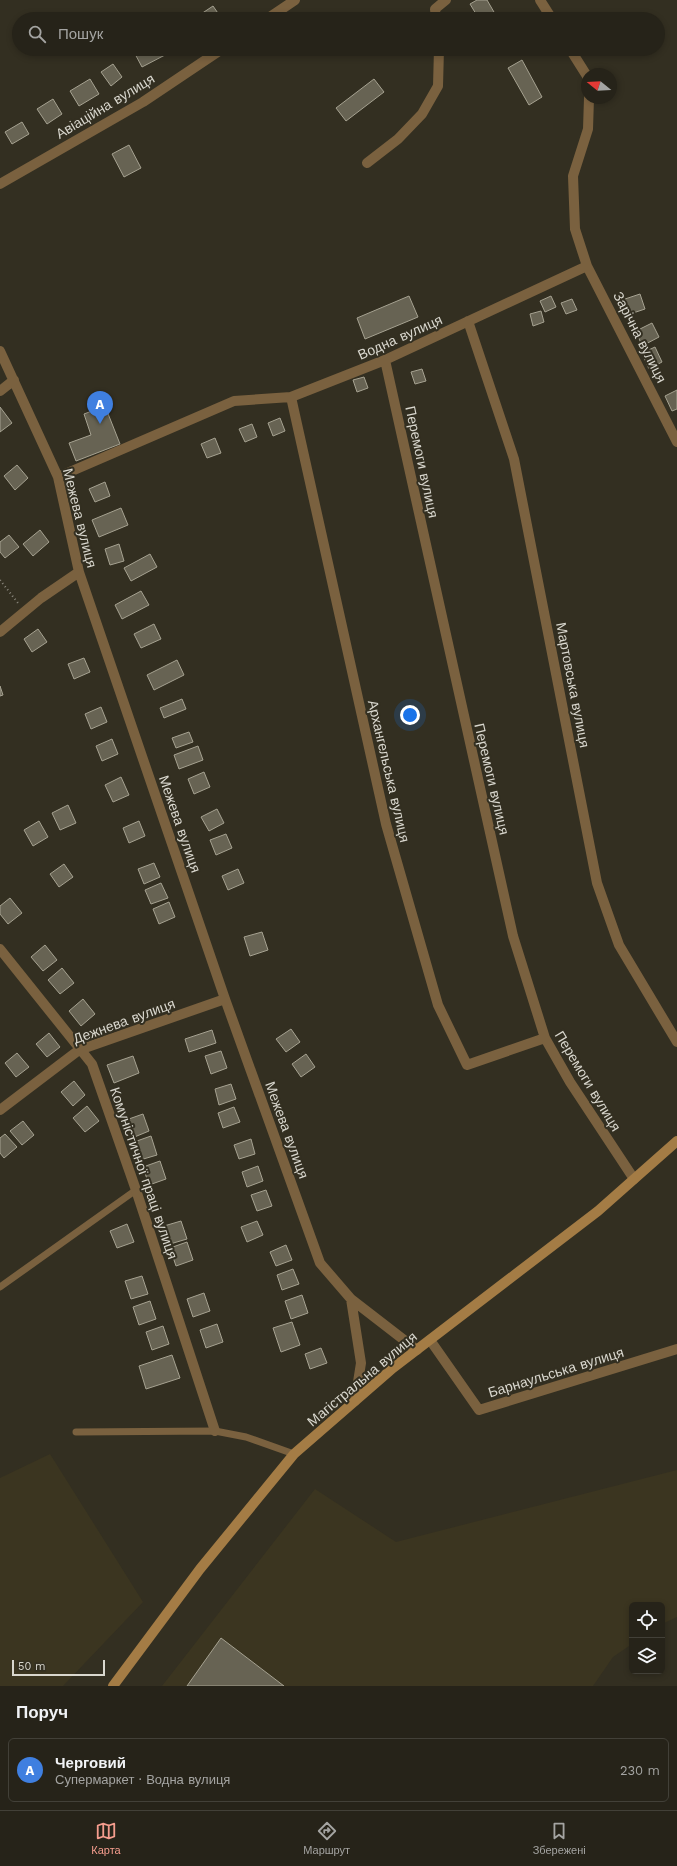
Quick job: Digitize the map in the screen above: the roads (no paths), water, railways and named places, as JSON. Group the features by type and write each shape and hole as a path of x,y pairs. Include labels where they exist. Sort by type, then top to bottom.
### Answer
{"main road":[{"name":"Магістральна вулиця","path":"113,1686 200,1569 294,1454 417,1350 598,1211 677,1141"}],"street":[{"path":"277,12 295,0"},
{"path":"435,12 435,8 446,0"},
{"path":"540,0 548,12"},
{"name":"Авіаційна вулиця","path":"0,184 143,102 212,56"},
{"path":"367,163 398,139 422,114 438,86 439,56"},
{"path":"574,56 582,68"},
{"path":"588,266 575,229 573,176 588,129 589,104"},
{"name":"Водна вулиця","path":"58,477 234,401 291,397 386,360 588,266"},
{"name":"Зарічна вулиця","path":"588,266 677,442"},
{"name":"Мартовська вулиця","path":"468,321 514,459 597,883 619,945 677,1042"},
{"name":"Межева вулиця","path":"0,351 58,477 80,572 226,999 320,1264 351,1299 417,1350"},
{"name":"Перемоги вулиця","path":"386,360 513,936 545,1038 570,1082 634,1179"},
{"path":"0,391 14,380"},
{"name":"Архангельська вулиця","path":"291,397 386,824 438,1005 467,1065 545,1038"},
{"path":"0,632 25,611 80,572"},
{"name":"Комуністичної праці вулиця","path":"0,949 79,1050 92,1064 136,1190 215,1431"},
{"name":"Дежнева вулиця","path":"0,1110 79,1050 226,999"},
{"path":"351,1299 361,1363 355,1401"},
{"name":"Барнаульська вулиця","path":"430,1340 479,1410 677,1349"}],"lane":[{"path":"0,1287 136,1190"},
{"path":"76,1432 215,1431 246,1437 294,1454"}],"place":[{"name":"Черговий","path":"100,424"}]}
